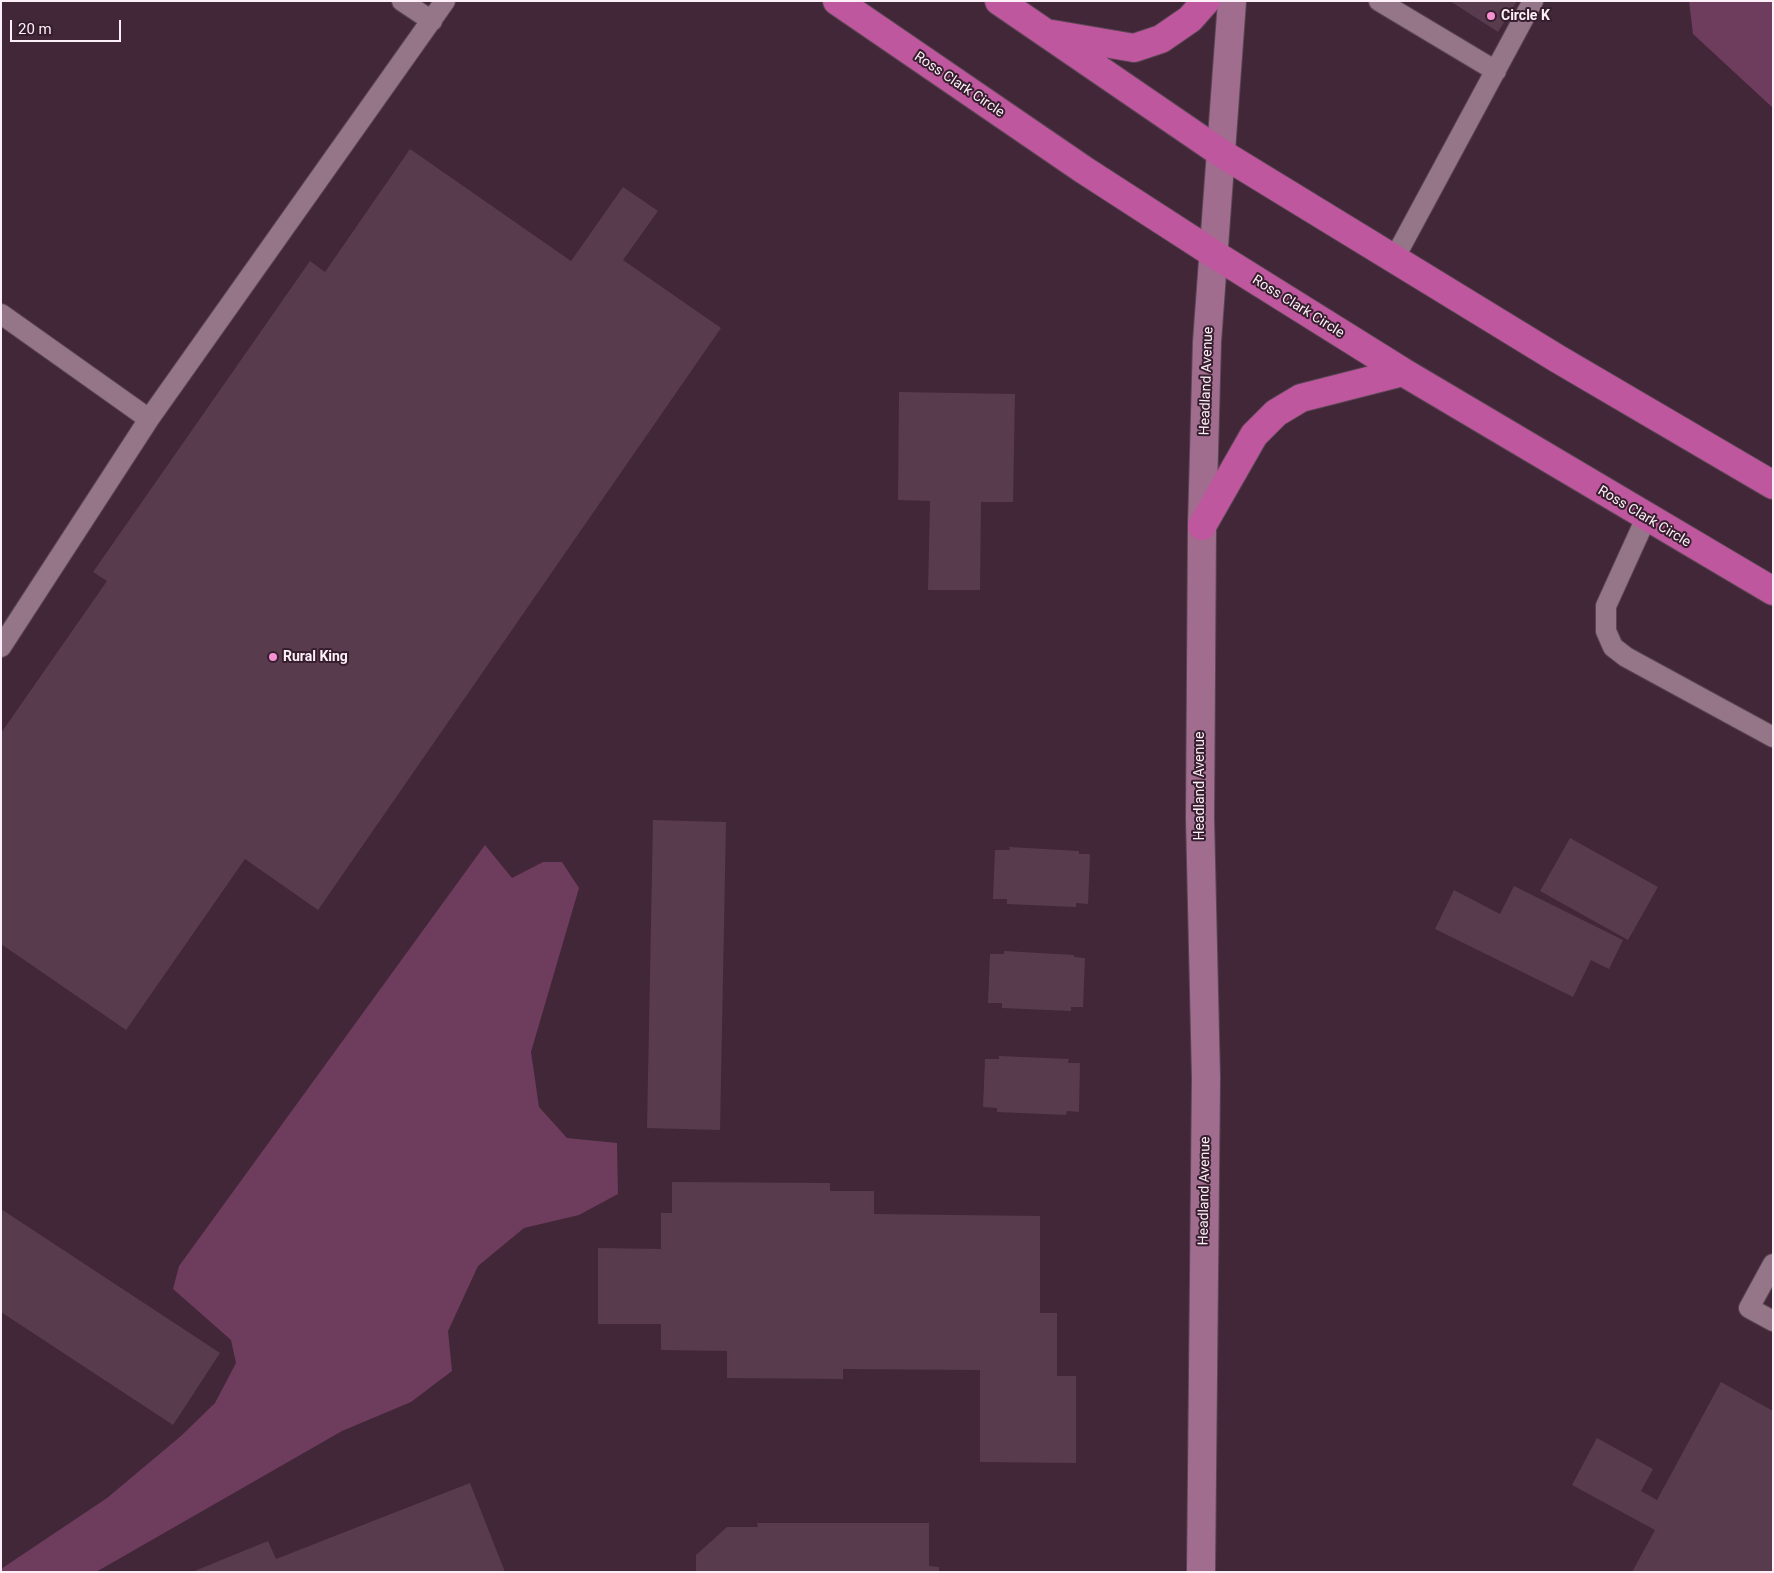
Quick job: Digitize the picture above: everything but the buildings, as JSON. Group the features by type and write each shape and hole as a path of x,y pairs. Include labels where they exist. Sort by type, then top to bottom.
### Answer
{"highway":[{"name":"Ross Clark Circle","path":"837,1 1076,164 1214,254 1404,372 1646,518 1773,591"},
{"path":"999,1 1221,153 1394,259 1773,485"},
{"path":"1044,33 1134,48 1161,40 1190,19 1206,1"},
{"path":"1202,526 1254,435 1276,413 1300,398 1404,372"}],"main road":[{"name":"Headland Avenue","path":"1201,1572 1206,1078 1200,818 1202,526 1207,342 1232,1"}],"lane":[{"path":"402,1 432,21"},
{"path":"1,647 149,419 445,1"},
{"path":"1379,1 1496,71"},
{"path":"1394,259 1534,1"},
{"path":"1,314 149,419"},
{"path":"1646,518 1606,606 1606,631 1613,647 1626,658 1773,737"},
{"path":"1773,1264 1749,1308 1773,1321"}],"shaded area":[{"path":"1689,1 1773,1 1773,108 1693,34"},
{"path":"485,845 512,878 543,862 562,862 579,888 531,1052 539,1107 567,1138 617,1143 618,1194 579,1215 524,1228 478,1266 448,1331 452,1371 411,1402 342,1431 96,1572 1,1572 1,1569 107,1498 181,1436 215,1403 236,1363 231,1340 173,1289 179,1266"}],"place":[{"name":"Circle K","path":"1491,16"},
{"name":"Rural King","path":"273,657"}]}
